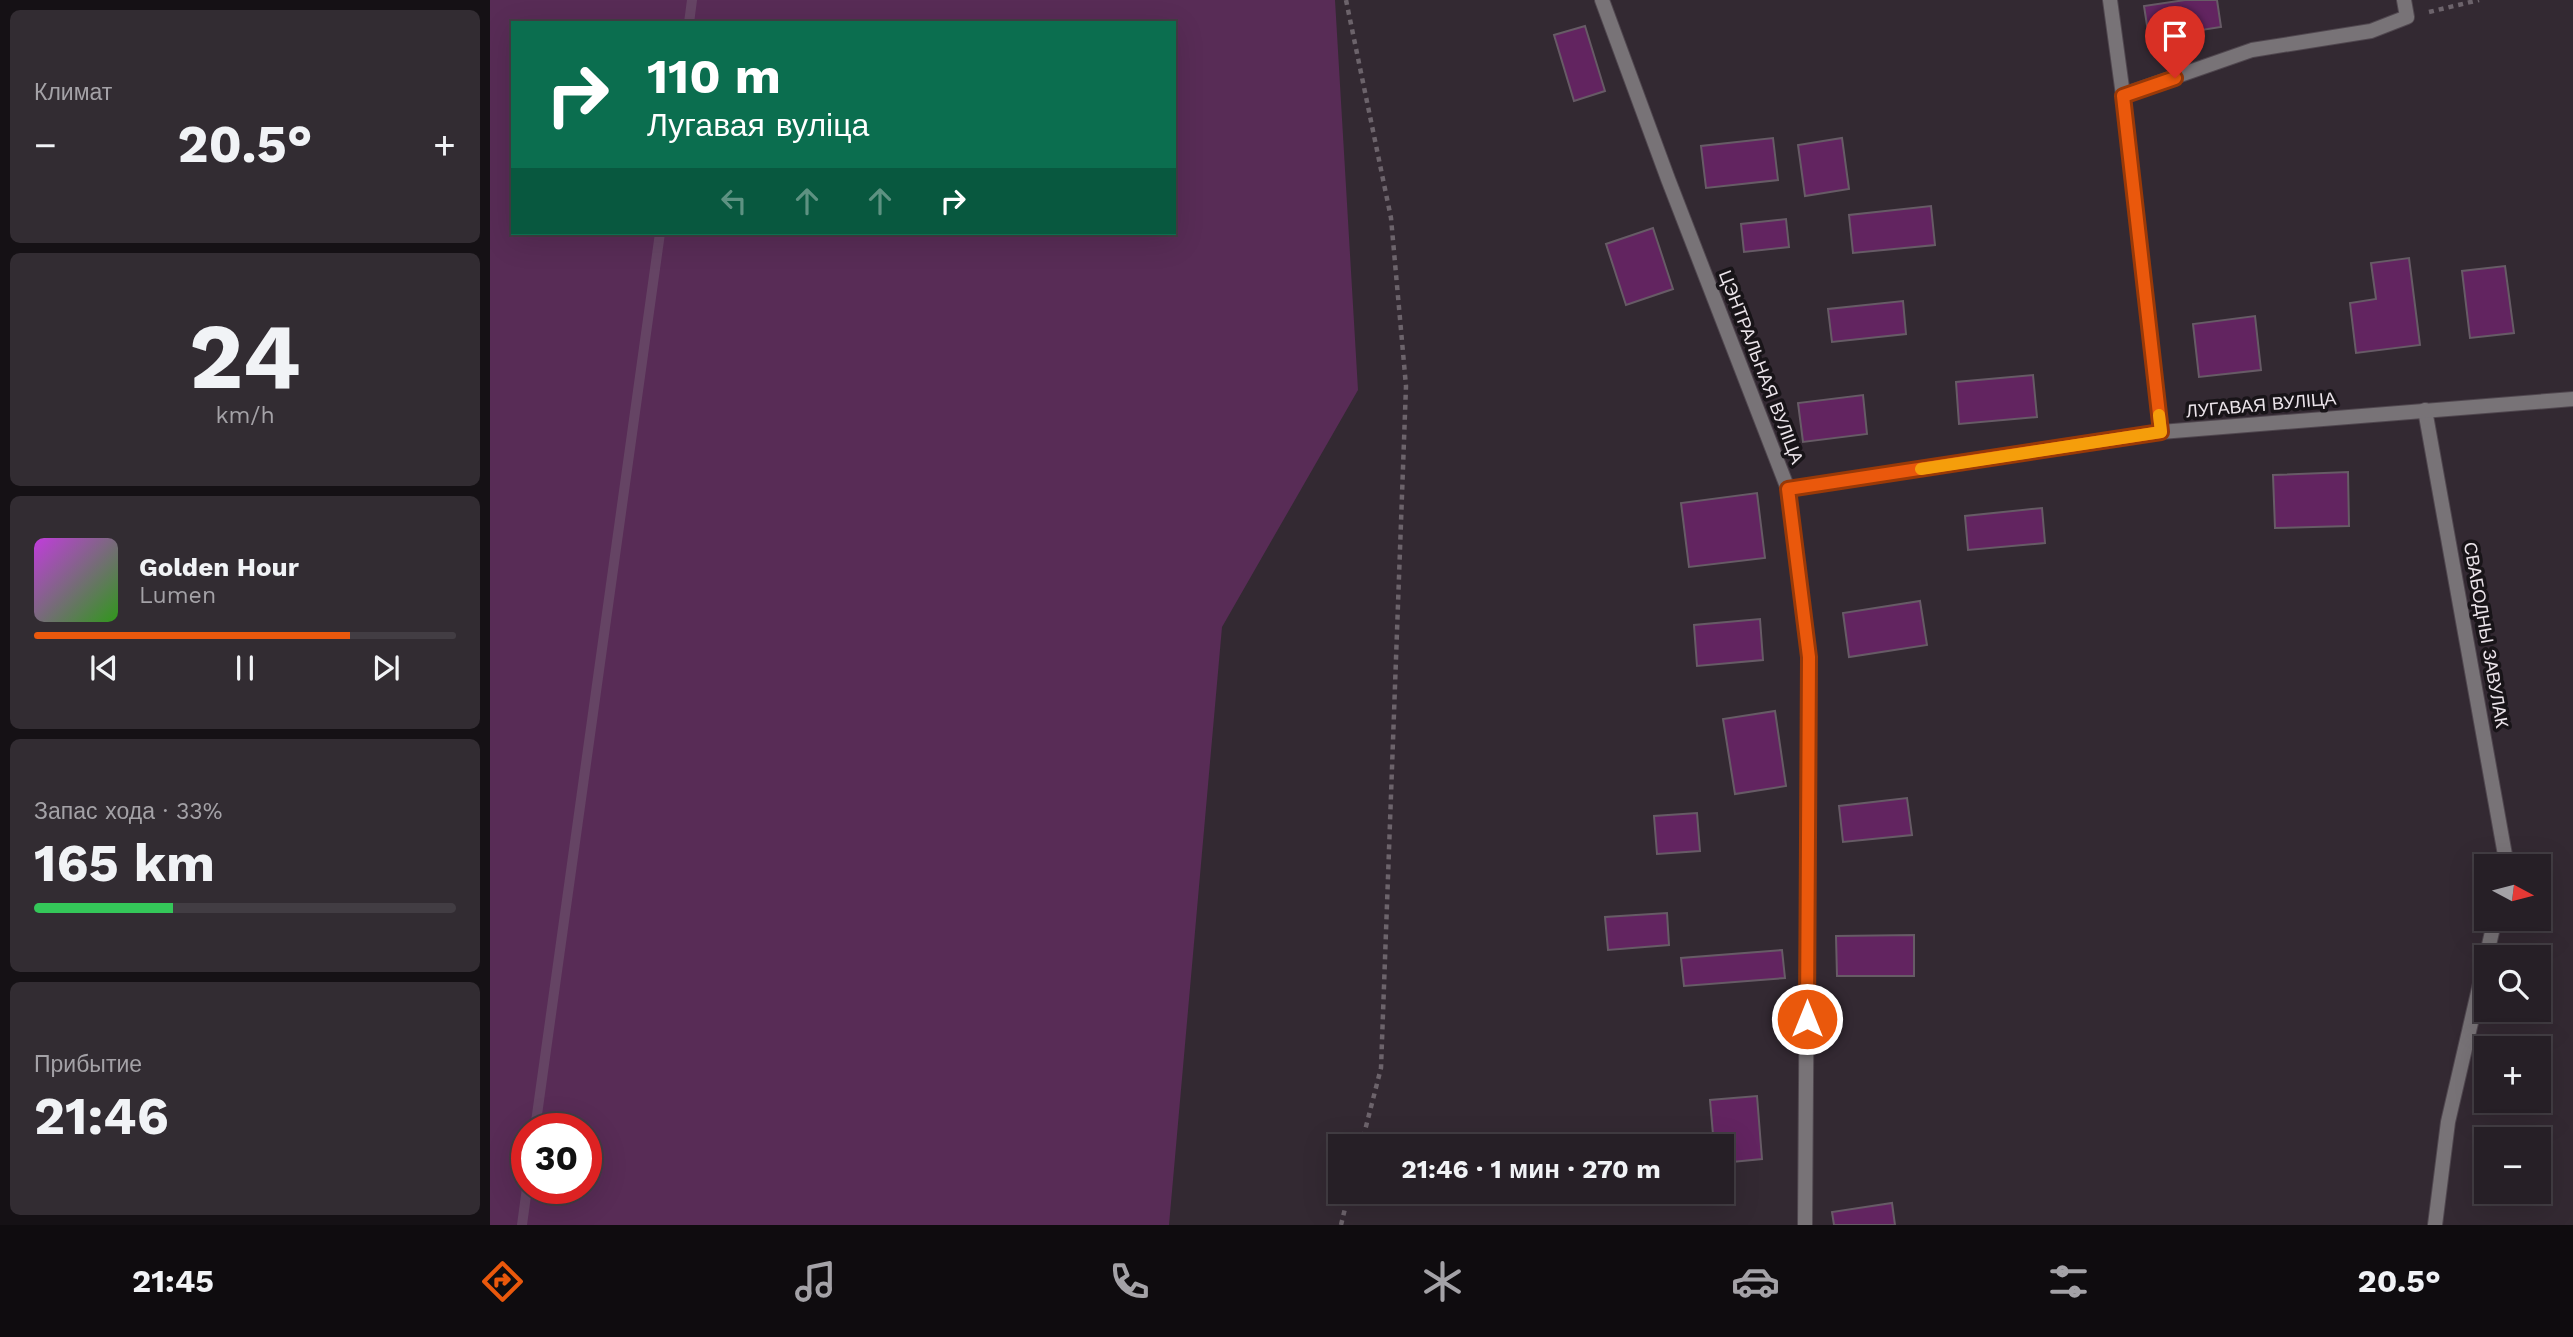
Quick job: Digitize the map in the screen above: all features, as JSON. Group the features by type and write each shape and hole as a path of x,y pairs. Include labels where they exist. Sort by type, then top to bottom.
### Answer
{"street":[{"name":"ЦЭНТРАЛЬНАЯ ВУЛІЦА","path":"1602,0 1788,489 1809,657 1805,1225"},
{"path":"2110,0 2161,432"},
{"path":"2123,96 2252,50 2371,31 2407,17 2404,0"},
{"name":"ЛУГАВАЯ ВУЛІЦА","path":"1788,489 2161,432 2573,399"},
{"name":"СВАБОДНЫ ЗАВУЛАК","path":"2425,410 2505,854"},
{"path":"2435,1225 2448,1122 2492,931"}],"path":[{"path":"1346,0 1391,218 1406,386 1381,1069 1364,1134"},
{"path":"2407,17 2479,0"},
{"path":"1341,1225 1346,1204"}],"shaded area":[{"path":"490,0 1335,0 1358,390 1222,627 1169,1225 490,1225"}],"building":[{"path":"2185,0 2217,0 2221,27 2149,38 2144,6"},
{"path":"1585,26 1605,91 1574,101 1554,35"},
{"path":"1773,138 1778,180 1706,188 1701,146"},
{"path":"1842,138 1849,189 1805,196 1798,145"},
{"path":"1931,206 1935,245 1853,253 1849,215"},
{"path":"1786,219 1789,247 1744,252 1741,224"},
{"path":"1653,228 1673,289 1626,305 1606,244"},
{"path":"2409,258 2420,345 2356,353 2350,303 2376,299 2371,263"},
{"path":"2505,266 2514,333 2470,338 2462,271"},
{"path":"1903,301 1906,334 1832,342 1828,309"},
{"path":"2255,316 2261,370 2199,377 2193,324"},
{"path":"2033,375 2037,417 1959,424 1956,382"},
{"path":"1863,395 1867,434 1803,442 1798,403"},
{"path":"2348,472 2349,526 2275,528 2273,475"},
{"path":"1757,493 1765,558 1689,567 1681,503"},
{"path":"2042,508 2045,543 1968,550 1965,516"},
{"path":"1920,601 1927,645 1849,657 1843,613"},
{"path":"1760,619 1763,660 1697,666 1694,625"},
{"path":"1775,711 1786,786 1735,794 1723,719"},
{"path":"1907,798 1912,835 1843,842 1839,806"},
{"path":"1697,813 1700,851 1657,854 1654,816"},
{"path":"1667,913 1669,945 1608,950 1605,917"},
{"path":"1914,935 1914,976 1837,976 1836,936"},
{"path":"1782,950 1785,978 1684,986 1681,958"},
{"path":"1757,1096 1762,1159 1734,1162 1734,1134 1713,1134 1710,1100"},
{"path":"1892,1203 1895,1225 1834,1225 1832,1212"}],"waterway":[{"path":"689,21 692,0"},
{"path":"537,1113 660,235"},
{"path":"522,1225 525,1204"}],"slow traffic":[{"path":"1921,469 2161,432 2159,415"}],"route":[{"path":"1807,1019 1809,657 1788,489 2161,432 2123,96 2175,78"}]}
